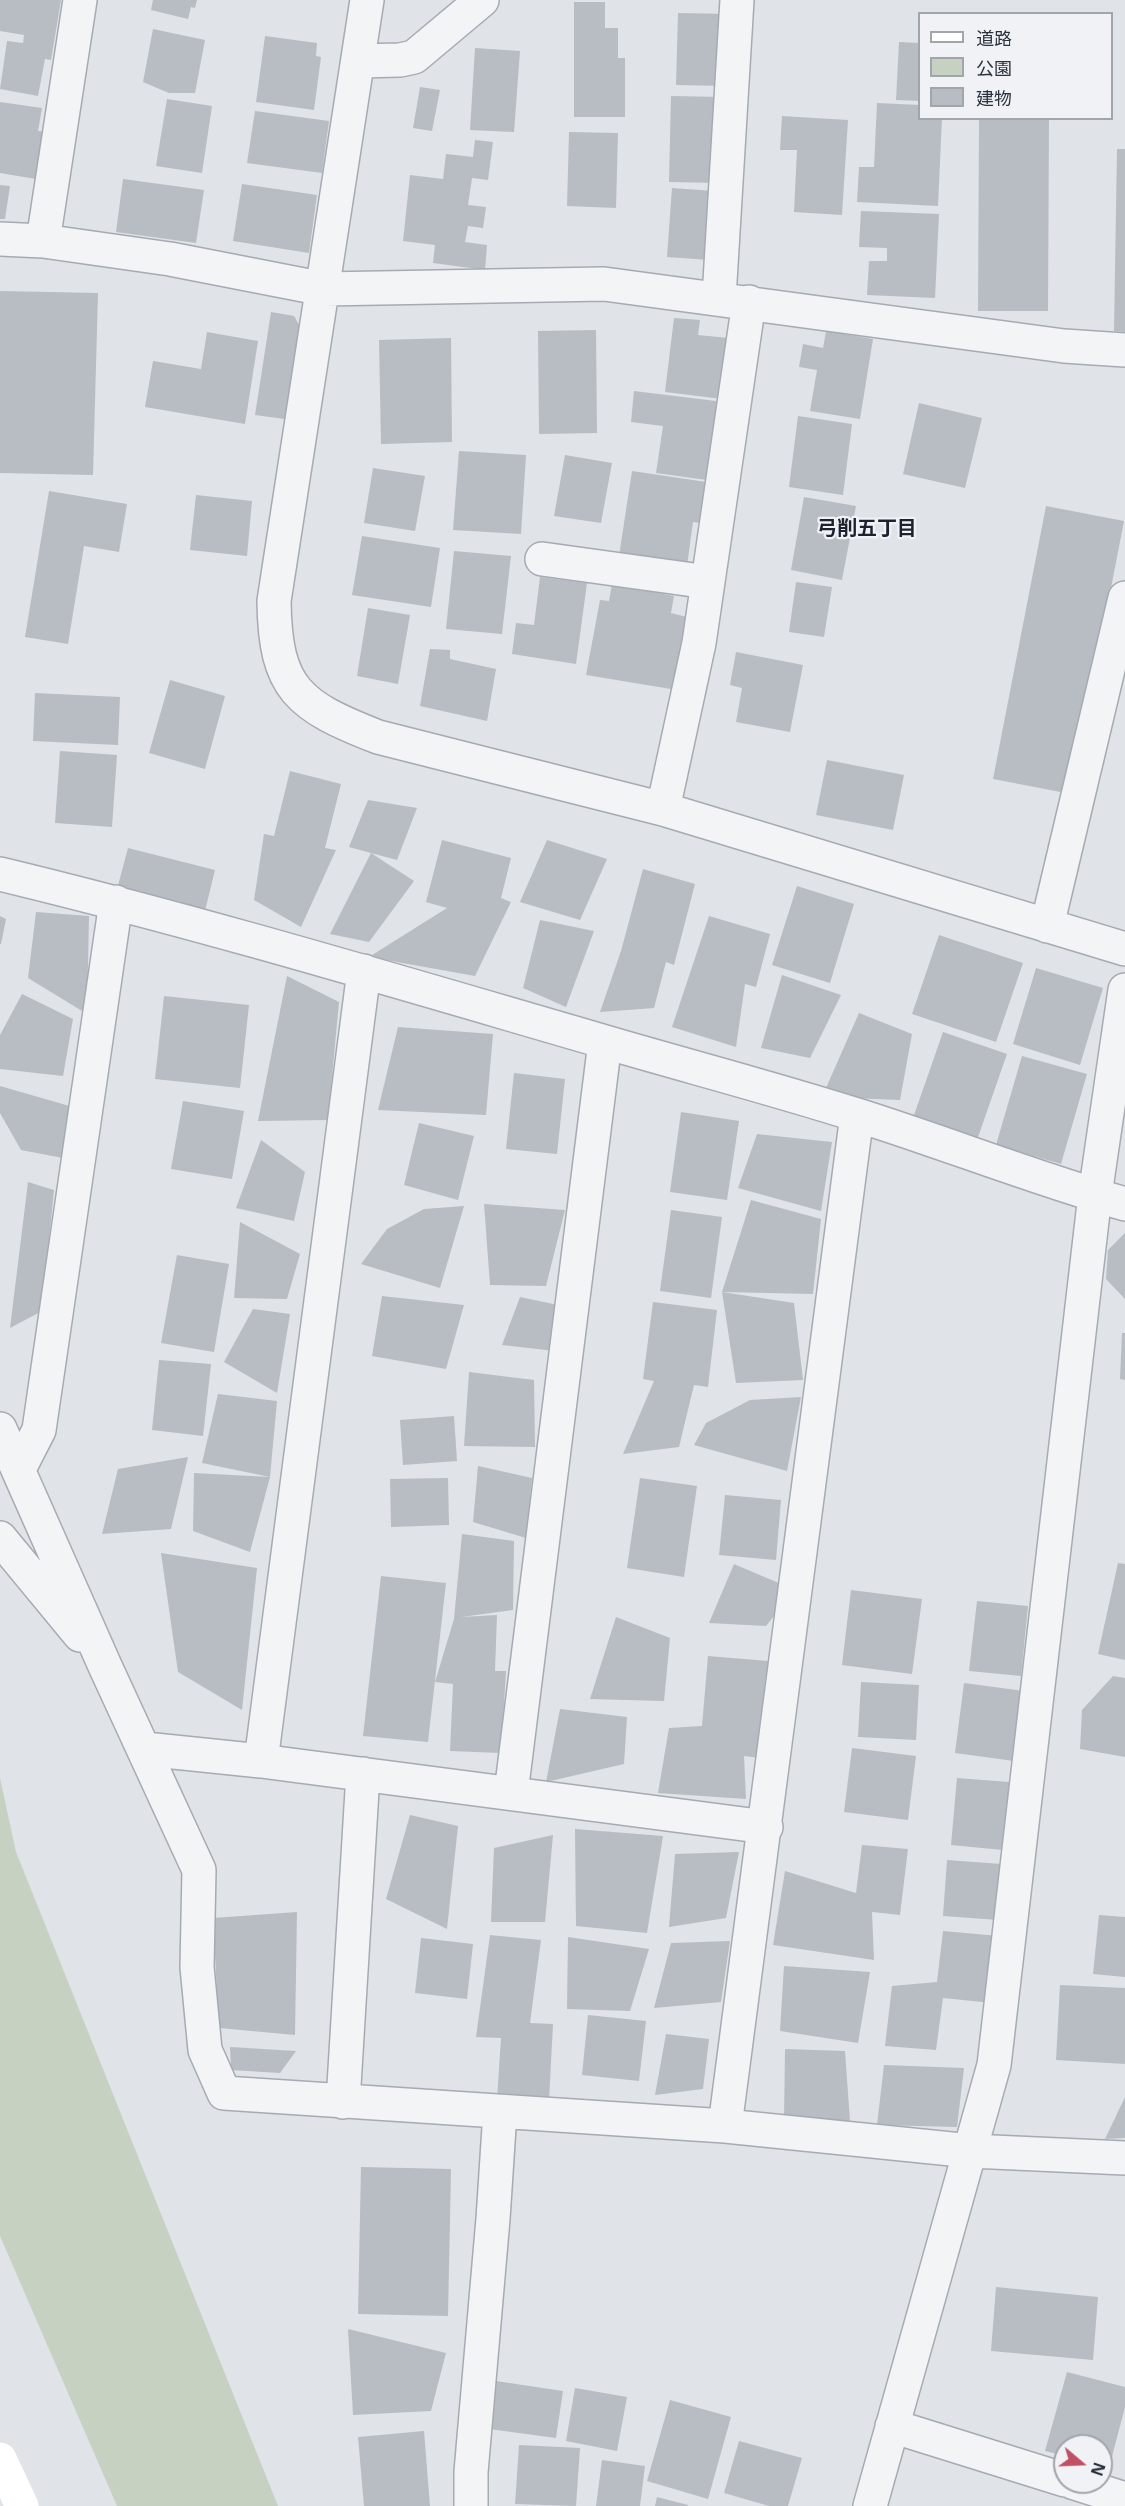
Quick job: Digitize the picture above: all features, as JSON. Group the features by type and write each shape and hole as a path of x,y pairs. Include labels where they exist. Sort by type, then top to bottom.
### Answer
{"main road":[{"path":"0,2459 22,2506"}],"street":[{"path":"43,242 80,0"},
{"path":"367,0 274,601 275,634 280,663 287,679 314,708 335,720 378,737 663,809 1125,949"},
{"path":"358,61 400,60 414,57 482,0"},
{"path":"663,809 699,643 708,582 734,300 737,0"},
{"path":"0,239 43,242 170,259 324,289 604,284 1064,346 1125,350"},
{"path":"542,559 708,582"},
{"path":"1047,926 1125,598"},
{"path":"0,874 116,902 719,1073 857,1115 1110,1200"},
{"path":"19,1469 39,1430 116,902"},
{"path":"261,1761 364,971"},
{"path":"870,2506 994,2065 1110,1200 1125,990"},
{"path":"511,1793 605,1042"},
{"path":"725,2126 766,1827 802,1524 857,1115"},
{"path":"0,1429 199,1870 197,1967 205,2050 224,2093 725,2126 971,2151 1125,2158"},
{"path":"0,1538 105,1666"},
{"path":"145,1749 261,1761 766,1827"},
{"path":"343,2102 363,1774"},
{"path":"471,2506 471,2472 500,2112"},
{"path":"892,2426 1053,2476"},
{"path":"1104,2494 1120,2500"}],"green space":[{"path":"0,1778 16,1852 278,2506 117,2506 0,2236"}],"building":[{"path":"0,0 61,0 51,60 45,59 38,96 0,89 7,41 23,43 24,35 0,31"},
{"path":"153,0 197,0 195,8 191,7 188,19 151,10"},
{"path":"574,2 605,2 605,28 618,28 618,58 625,58 625,117 574,117"},
{"path":"678,13 731,14 730,86 676,85"},
{"path":"153,29 205,40 195,93 169,93 143,82"},
{"path":"265,36 317,43 316,56 321,57 314,110 256,102"},
{"path":"899,42 918,43 918,101 896,100"},
{"path":"475,48 520,51 514,132 470,130"},
{"path":"420,87 440,90 432,131 413,128"},
{"path":"671,96 723,97 720,183 669,182"},
{"path":"167,99 212,106 202,173 156,166"},
{"path":"0,102 42,108 38,131 50,132 42,180 0,173"},
{"path":"877,103 918,105 918,120 942,120 938,206 857,202 859,167 874,167"},
{"path":"255,111 329,121 322,173 247,163"},
{"path":"782,116 848,120 842,215 794,212 797,150 780,150"},
{"path":"979,120 1049,120 1048,311 978,311"},
{"path":"569,132 618,133 616,208 567,206"},
{"path":"475,140 493,142 488,180 472,178 468,205 486,207 483,228 468,226 465,242 487,245 485,270 433,263 435,245 403,241 410,175 443,179 446,154 473,157"},
{"path":"1117,149 1125,149 1125,332 1114,331"},
{"path":"123,179 204,190 196,243 116,232"},
{"path":"242,184 317,195 309,253 233,241"},
{"path":"0,185 10,186 5,219 0,219"},
{"path":"672,188 714,191 709,260 667,257"},
{"path":"861,211 939,214 935,298 867,295 869,261 887,261 887,248 859,247"},
{"path":"0,291 98,293 93,475 0,473"},
{"path":"271,312 294,316 305,335 292,420 255,415"},
{"path":"674,318 700,320 698,335 729,338 722,399 665,392"},
{"path":"596,330 597,433 539,434 538,331"},
{"path":"826,331 873,339 860,419 810,411 817,370 799,367 803,344 823,348"},
{"path":"207,332 258,341 245,424 145,407 153,361 201,369"},
{"path":"451,338 452,442 381,444 379,340"},
{"path":"634,391 724,402 714,481 656,473 663,426 631,422"},
{"path":"919,403 982,418 965,488 903,474"},
{"path":"798,416 852,424 843,495 789,487"},
{"path":"459,451 526,455 521,534 453,530"},
{"path":"565,455 612,463 601,523 554,516"},
{"path":"373,468 425,476 415,531 364,523"},
{"path":"632,471 713,483 707,524 693,522 687,566 619,556"},
{"path":"49,491 127,504 119,552 84,546 68,644 25,637"},
{"path":"196,495 252,501 247,556 190,550"},
{"path":"804,497 856,506 842,580 791,570"},
{"path":"1046,506 1124,521 1071,794 993,779"},
{"path":"362,536 440,548 431,607 352,595"},
{"path":"454,551 511,556 502,634 446,629"},
{"path":"540,577 587,583 576,664 512,654 516,623 534,625"},
{"path":"796,582 832,587 824,637 789,632"},
{"path":"612,584 674,596 671,613 687,617 691,645 671,689 586,675 600,600 609,601"},
{"path":"368,608 410,615 398,684 357,676"},
{"path":"430,649 450,650 450,659 496,669 487,721 420,706"},
{"path":"736,652 803,665 790,732 736,722 742,688 730,685"},
{"path":"170,680 225,696 205,769 149,753"},
{"path":"35,693 120,697 118,745 33,741"},
{"path":"60,751 117,755 112,827 55,823"},
{"path":"827,760 904,775 893,830 816,815"},
{"path":"290,771 341,784 325,848 336,850 301,927 254,900 264,834 274,836"},
{"path":"368,800 417,808 397,860 349,847"},
{"path":"442,840 511,858 501,898 511,902 475,976 369,957 447,908 426,902"},
{"path":"547,840 607,859 580,920 520,902"},
{"path":"128,848 215,870 204,915 116,893"},
{"path":"371,853 414,881 369,942 330,934"},
{"path":"643,869 695,884 674,965 666,962 654,1008 600,1012 621,951"},
{"path":"797,886 854,904 830,983 772,965"},
{"path":"36,912 89,916 87,1014 28,978"},
{"path":"0,916 6,919 1,944 0,944"},
{"path":"709,916 770,934 756,987 745,984 736,1047 672,1027"},
{"path":"540,920 594,931 566,1007 523,988"},
{"path":"939,935 1023,963 996,1042 912,1014"},
{"path":"1036,968 1103,988 1080,1065 1013,1044"},
{"path":"782,975 841,995 810,1058 761,1048"},
{"path":"287,976 339,1002 328,1120 258,1121"},
{"path":"22,994 73,1019 63,1076 0,1069 0,1035"},
{"path":"164,996 249,1005 240,1088 155,1079"},
{"path":"859,1013 912,1034 900,1100 822,1097"},
{"path":"398,1027 493,1034 486,1115 378,1110"},
{"path":"943,1032 1007,1054 977,1140 913,1118"},
{"path":"1022,1056 1087,1074 1061,1164 996,1145"},
{"path":"514,1073 565,1079 557,1154 506,1149"},
{"path":"0,1086 73,1107 63,1158 21,1150 0,1113"},
{"path":"183,1101 244,1111 232,1179 171,1169"},
{"path":"681,1112 739,1121 727,1200 670,1192"},
{"path":"419,1123 474,1136 458,1200 404,1185"},
{"path":"757,1134 832,1142 821,1211 738,1188"},
{"path":"261,1140 305,1172 294,1221 236,1208"},
{"path":"28,1182 54,1190 42,1311 10,1328"},
{"path":"751,1200 821,1219 813,1294 722,1292"},
{"path":"484,1204 565,1210 546,1286 490,1285"},
{"path":"464,1206 440,1288 361,1264 387,1229 424,1209"},
{"path":"671,1210 722,1217 711,1298 660,1291"},
{"path":"240,1222 300,1254 287,1299 234,1298"},
{"path":"1125,1233 1125,1299 1106,1279 1108,1250"},
{"path":"177,1255 229,1264 214,1352 161,1343"},
{"path":"722,1292 794,1303 803,1380 736,1383"},
{"path":"382,1296 464,1305 446,1369 372,1356"},
{"path":"520,1297 558,1305 555,1351 502,1345"},
{"path":"653,1302 717,1310 708,1387 694,1385 679,1447 623,1454 654,1381 643,1379"},
{"path":"253,1309 290,1314 277,1393 224,1362"},
{"path":"1122,1333 1125,1333 1125,1380 1120,1379"},
{"path":"159,1360 211,1364 203,1436 152,1430"},
{"path":"469,1372 534,1380 535,1447 464,1446"},
{"path":"218,1394 277,1401 270,1477 202,1463"},
{"path":"801,1397 787,1471 694,1445 706,1423 750,1400"},
{"path":"454,1416 457,1461 403,1465 400,1420"},
{"path":"188,1457 171,1529 102,1534 118,1469"},
{"path":"478,1466 532,1478 526,1538 473,1522"},
{"path":"194,1473 270,1477 250,1552 193,1531"},
{"path":"448,1478 449,1525 391,1527 390,1479"},
{"path":"640,1478 697,1486 684,1577 627,1568"},
{"path":"725,1495 781,1500 776,1560 719,1555"},
{"path":"462,1534 514,1541 513,1610 461,1617 497,1615 495,1671 506,1671 501,1753 450,1751 453,1684 435,1682 454,1619"},
{"path":"161,1553 257,1568 242,1710 178,1672"},
{"path":"1118,1563 1125,1564 1125,1660 1098,1654"},
{"path":"734,1564 795,1590 766,1626 709,1623"},
{"path":"381,1576 446,1583 428,1742 363,1736"},
{"path":"851,1590 922,1599 912,1674 842,1665"},
{"path":"977,1601 1028,1606 1021,1676 969,1671"},
{"path":"616,1617 670,1638 664,1701 590,1699"},
{"path":"708,1656 768,1661 760,1758 744,1756 746,1799 658,1793 669,1728 702,1726"},
{"path":"1113,1676 1125,1678 1125,1757 1080,1749 1082,1710"},
{"path":"861,1682 919,1685 916,1740 858,1737"},
{"path":"964,1683 1024,1691 1014,1761 955,1753"},
{"path":"560,1709 627,1717 624,1764 546,1782"},
{"path":"852,1748 916,1756 908,1820 844,1812"},
{"path":"957,1778 1009,1782 1003,1850 951,1845"},
{"path":"410,1815 458,1826 447,1929 386,1899"},
{"path":"575,1829 663,1836 647,1933 576,1926"},
{"path":"553,1835 545,1922 491,1922 494,1848"},
{"path":"862,1845 908,1849 900,1915 872,1912 874,1960 773,1945 785,1871 856,1893"},
{"path":"739,1852 726,1918 669,1927 675,1854"},
{"path":"947,1860 1002,1864 998,1920 943,1916"},
{"path":"297,1912 295,2035 219,2028 213,1918"},
{"path":"1099,1915 1125,1917 1125,1977 1093,1974"},
{"path":"943,1931 999,1936 992,2003 943,1998 936,2050 885,2046 892,1986 937,1982"},
{"path":"490,1935 541,1940 530,2023 553,2024 549,2101 497,2099 501,2038 476,2037"},
{"path":"568,1937 649,1949 630,2011 567,2009"},
{"path":"421,1938 473,1944 467,1999 415,1993"},
{"path":"730,1941 721,2002 654,2008 671,1943"},
{"path":"784,1966 870,1972 858,2043 780,2031"},
{"path":"1060,1985 1125,1988 1125,2064 1056,2060"},
{"path":"588,2015 646,2021 639,2081 582,2075"},
{"path":"666,2034 709,2039 703,2089 655,2095"},
{"path":"230,2047 296,2051 280,2073 231,2070"},
{"path":"785,2049 845,2051 850,2121 784,2118"},
{"path":"884,2065 964,2068 957,2127 877,2125"},
{"path":"1125,2097 1125,2138 1105,2139"},
{"path":"361,2167 451,2169 448,2316 358,2314"},
{"path":"996,2287 1098,2297 1093,2360 991,2351"},
{"path":"348,2329 446,2353 431,2411 353,2415"},
{"path":"1067,2372 1125,2387 1125,2407 1113,2453 1113,2434 1053,2434 1053,2453 1045,2451"},
{"path":"496,2381 563,2391 556,2438 489,2429"},
{"path":"575,2388 627,2397 617,2451 566,2441"},
{"path":"670,2400 731,2417 708,2499 647,2481"},
{"path":"424,2431 430,2506 364,2506 358,2437"},
{"path":"739,2441 802,2458 788,2506 769,2506 724,2493"},
{"path":"519,2445 580,2448 576,2506 515,2504"},
{"path":"602,2460 645,2466 640,2506 596,2506"},
{"path":"657,2497 688,2505 688,2506 655,2506"}],"district":[{"name":"弓削五丁目","path":"867,529"}]}
